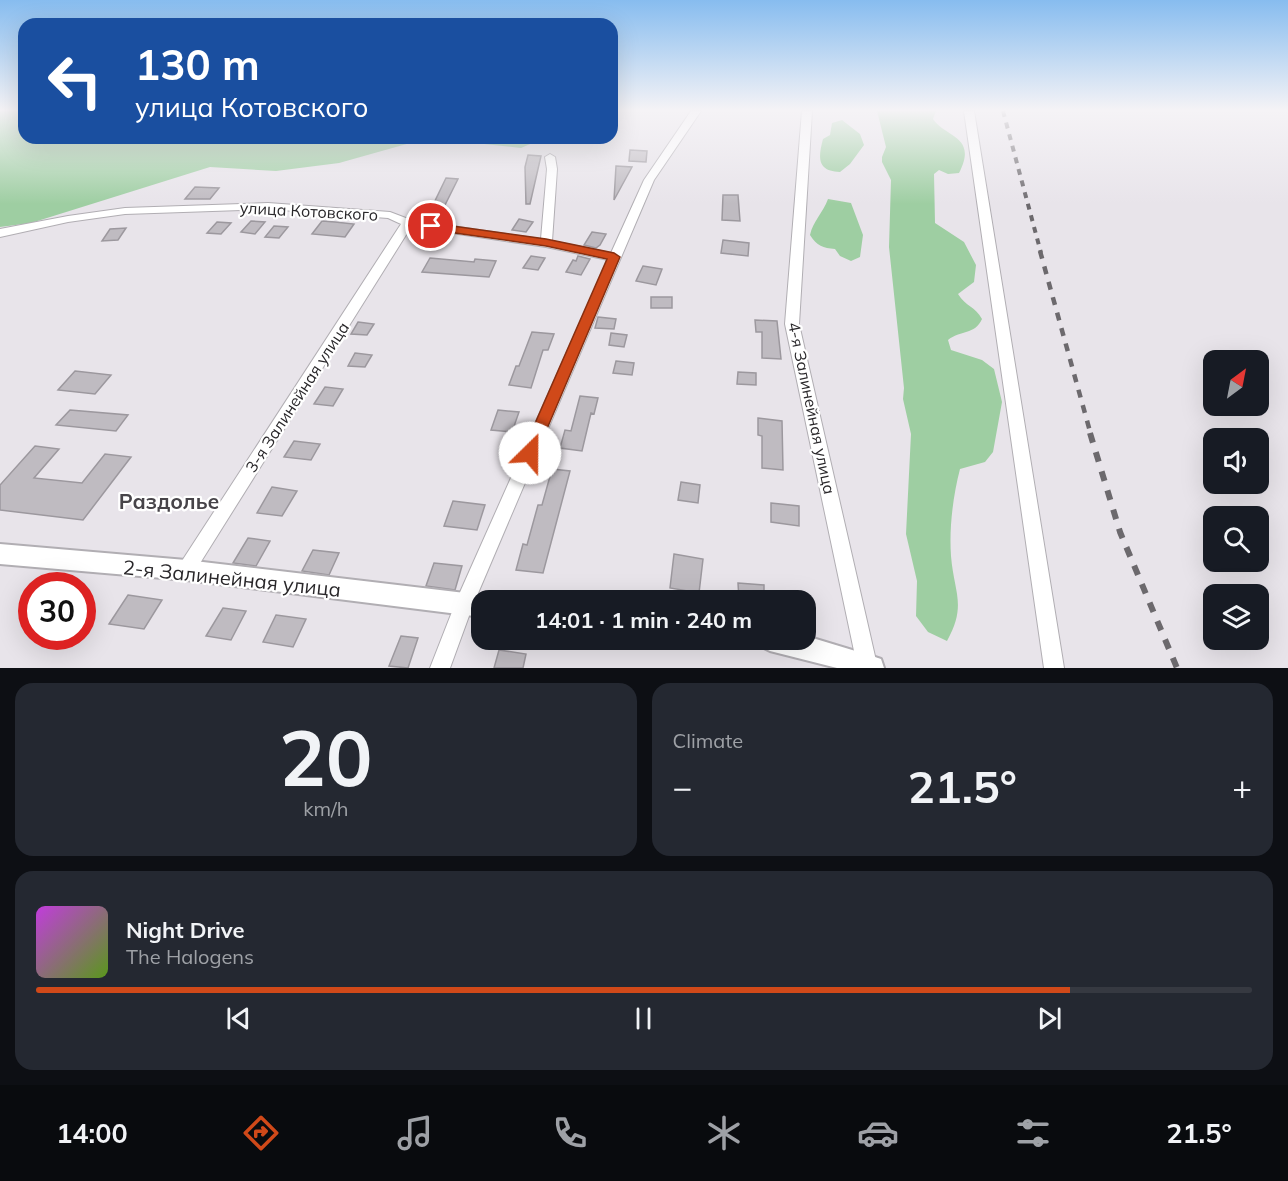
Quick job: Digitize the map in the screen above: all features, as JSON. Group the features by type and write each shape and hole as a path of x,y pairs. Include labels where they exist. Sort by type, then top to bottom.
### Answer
{"street":[{"path":"479,590 614,257 649,180 675,142"},
{"name":"4-я Залинейная улица","path":"805,142 792,324 869,667"},
{"path":"974,142 1054,668"},
{"path":"546,243 552,169 550,157"},
{"name":"улица Котовского","path":"0,233 68,219 125,212 256,207 390,215 408,223 546,243 614,257"},
{"name":"3-я Залинейная улица","path":"186,570 408,223"},
{"name":"2-я Залинейная улица","path":"0,554 186,570 471,606"},
{"path":"440,668 471,608"},
{"path":"816,650 869,667"}],"green space":[{"path":"0,142 407,144 339,163 276,171 210,167 31,223 0,227"},
{"path":"822,142 863,142 864,145 850,164 840,172 823,166 820,152"},
{"path":"885,142 961,142 963,145 964,161 959,173 948,174 939,170 934,174 935,223 964,242 976,265 974,282 958,294 982,319 975,328 948,340 951,350 982,360 994,369 1002,402 993,452 985,462 960,469 952,512 951,534 958,608 953,629 947,641 928,632 916,616 917,581 906,534 911,434 903,399 904,388 889,247 891,180 882,162 886,147"},
{"path":"484,144 530,144 521,148"},
{"path":"828,199 851,203 863,235 860,257 851,261 840,256 835,249 818,244 810,235"}],"building":[{"path":"630,150 647,151 646,162 629,161"},
{"path":"528,155 541,156 530,204 526,204 525,167"},
{"path":"616,166 632,167 614,200"},
{"path":"446,178 458,179 444,207 432,207"},
{"path":"195,187 219,188 210,199 185,199"},
{"path":"723,195 738,195 740,221 722,220"},
{"path":"519,219 533,222 526,232 512,230"},
{"path":"251,221 265,222 255,234 241,232"},
{"path":"322,221 354,224 345,237 312,234"},
{"path":"217,222 231,223 221,234 207,233"},
{"path":"274,226 288,227 279,238 265,237"},
{"path":"126,228 118,240 102,241 110,229"},
{"path":"592,232 606,234 596,248 584,245"},
{"path":"723,240 749,243 748,256 721,253"},
{"path":"531,256 545,258 538,270 523,268"},
{"path":"578,256 590,259 581,275 566,272 573,260 576,261"},
{"path":"430,258 474,262 475,259 496,261 489,277 422,272"},
{"path":"643,266 662,269 656,285 636,281"},
{"path":"651,297 672,297 672,308 651,308"},
{"path":"598,317 616,319 614,329 595,328"},
{"path":"755,320 777,321 781,359 762,358 762,332 756,332"},
{"path":"358,322 374,324 367,335 351,334"},
{"path":"532,332 554,334 548,350 543,350 531,388 509,385 516,366 519,366"},
{"path":"611,333 627,335 624,347 609,345"},
{"path":"355,353 372,355 365,367 348,366"},
{"path":"616,361 634,363 632,375 613,373"},
{"path":"75,371 111,375 95,394 58,390"},
{"path":"738,372 756,373 756,385 737,384"},
{"path":"325,387 343,389 333,406 314,404"},
{"path":"580,396 598,398 594,414 591,413 582,451 560,448 565,430 571,431"},
{"path":"70,410 128,415 116,431 56,425"},
{"path":"498,410 519,412 512,432 491,430"},
{"path":"758,418 782,421 783,470 762,468 762,436 758,435"},
{"path":"294,441 320,444 311,460 284,457"},
{"path":"35,446 59,449 34,478 82,483 105,454 131,457 83,520 0,510 0,485"},
{"path":"552,469 570,471 543,573 516,570 523,544 527,545 538,505 542,505"},
{"path":"681,482 700,485 698,503 678,500"},
{"path":"272,487 297,491 282,516 257,513"},
{"path":"453,501 485,505 477,530 444,526"},
{"path":"771,503 799,506 799,526 771,522"},
{"path":"248,538 270,541 256,566 233,563"},
{"path":"313,550 339,553 329,575 302,571"},
{"path":"674,554 703,559 699,590 670,588"},
{"path":"434,563 462,566 455,590 426,586"},
{"path":"738,583 764,585 764,590 738,590"},
{"path":"128,595 162,600 144,629 109,624"},
{"path":"223,608 246,611 231,640 206,636"},
{"path":"276,615 306,619 293,647 263,642"},
{"path":"401,636 418,638 408,668 389,666"},
{"path":"499,650 526,654 523,668 494,668"}],"railway":[{"path":"1011,142 1041,253"},
{"path":"1040,251 1091,435"},
{"path":"1090,433 1120,532 1177,668"}],"district":[{"name":"Раздолье","path":"169,501"}],"route":[{"path":"431,226 546,243 614,257 530,453"}]}
